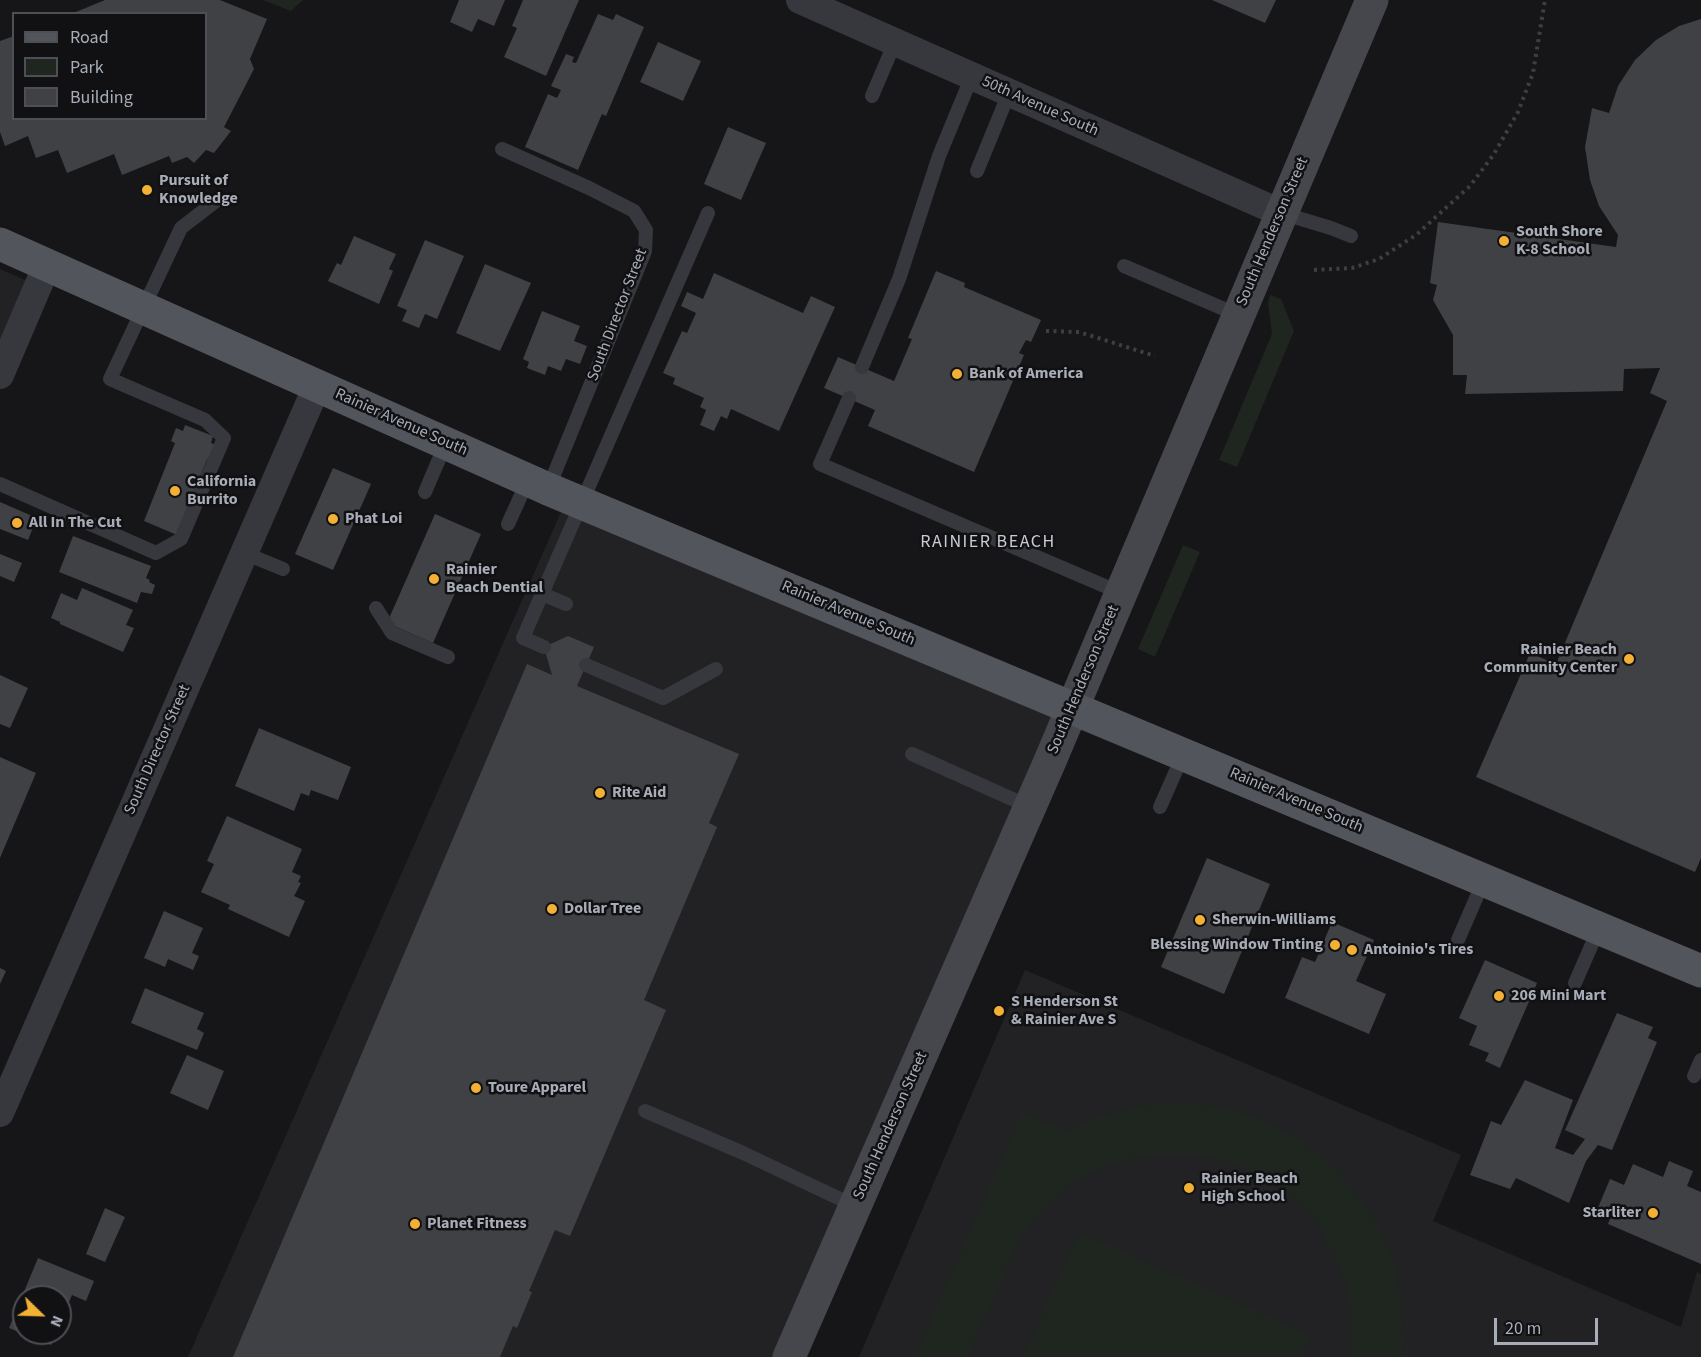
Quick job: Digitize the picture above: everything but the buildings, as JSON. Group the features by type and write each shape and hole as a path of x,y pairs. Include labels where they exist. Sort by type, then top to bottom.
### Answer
{"main road":[{"name":"South Henderson Street","path":"789,1357 1073,708 1372,0"},
{"name":"Rainier Avenue South","path":"0,244 538,484 1701,971"}],"street":[{"name":"50th Avenue South","path":"800,0 1281,213"},
{"path":"0,375 8,338 47,265"},
{"name":"South Director Street","path":"0,1113 317,386"}],"lane":[{"path":"872,96 895,42"},
{"path":"862,367 899,279 939,156 972,76"},
{"path":"977,171 1009,93"},
{"name":"South Director Street","path":"502,149 634,211 646,230 645,251 538,484 508,524"},
{"path":"0,484 156,553 181,540 224,438 205,420 110,379 181,228 216,201"},
{"path":"544,646 523,638 708,213"},
{"path":"1281,213 1351,236"},
{"path":"1124,266 1238,315"},
{"path":"849,398 820,464 1121,593"},
{"path":"425,492 446,443"},
{"path":"244,553 283,569"},
{"path":"542,594 566,604"},
{"path":"376,608 392,633 448,657"},
{"path":"586,665 663,698 716,669"},
{"path":"1160,807 1184,753"},
{"path":"912,754 1030,807"},
{"path":"1458,940 1484,879"},
{"path":"1575,983 1599,928"},
{"path":"1695,1076 1701,1060"},
{"path":"645,1111 741,1152 855,1206"}],"path":[{"path":"1314,270 1352,268 1379,259 1416,235 1470,186 1494,154 1518,112 1533,72 1545,0"},
{"path":"1046,331 1079,332 1155,356"}],"shaded area":[{"path":"0,269 34,284 0,361"},
{"path":"561,512 1056,718 780,1357 188,1357"},
{"name":"Rainier Beach High School","path":"1025,970 1461,1155 1433,1221 1681,1327 1697,1272 1701,1274 1701,1357 859,1357"}],"green space":[{"path":"263,0 303,0 291,11"},
{"path":"1270,295 1281,299 1294,331 1237,467 1219,460 1272,334 1268,303"},
{"path":"1183,545 1200,552 1155,657 1138,649"},
{"path":"1183,1103 1218,1106 1271,1123 1316,1150 1339,1171 1361,1198 1377,1223 1393,1261 1400,1292 1402,1352 1412,1357 1351,1357 1352,1320 1345,1280 1332,1249 1311,1217 1290,1196 1265,1178 1234,1163 1197,1154 1153,1154 1104,1166 1071,1185 1043,1209 1021,1237 967,1357 915,1357 1022,1112 1066,1131 1095,1118 1127,1108"},
{"path":"1079,1232 1310,1335 1301,1357 1023,1357"}],"place":[{"name":"Pursuit of Knowledge","path":"147,190"},
{"name":"South Shore K-8 School","path":"1504,241"},
{"name":"Bank of America","path":"957,374"},
{"name":"California Burrito","path":"175,491"},
{"name":"Phat Loi","path":"333,519"},
{"name":"All In The Cut","path":"17,523"},
{"name":"Rainier Beach Dential","path":"434,579"},
{"name":"Rainier Beach Community Center","path":"1629,659"},
{"name":"Rite Aid","path":"600,793"},
{"name":"Dollar Tree","path":"552,909"},
{"name":"Sherwin-Williams","path":"1200,920"},
{"name":"Blessing Window Tinting","path":"1335,945"},
{"name":"Antoinio's Tires","path":"1352,950"},
{"name":"206 Mini Mart","path":"1499,996"},
{"name":"S Henderson St & Rainier Ave S","path":"999,1011"},
{"name":"Toure Apparel","path":"476,1088"},
{"name":"Rainier Beach High School","path":"1189,1188"},
{"name":"Starliter","path":"1653,1213"},
{"name":"Planet Fitness","path":"415,1224"}],"district":[{"name":"RAINIER BEACH","path":"988,543"}]}
